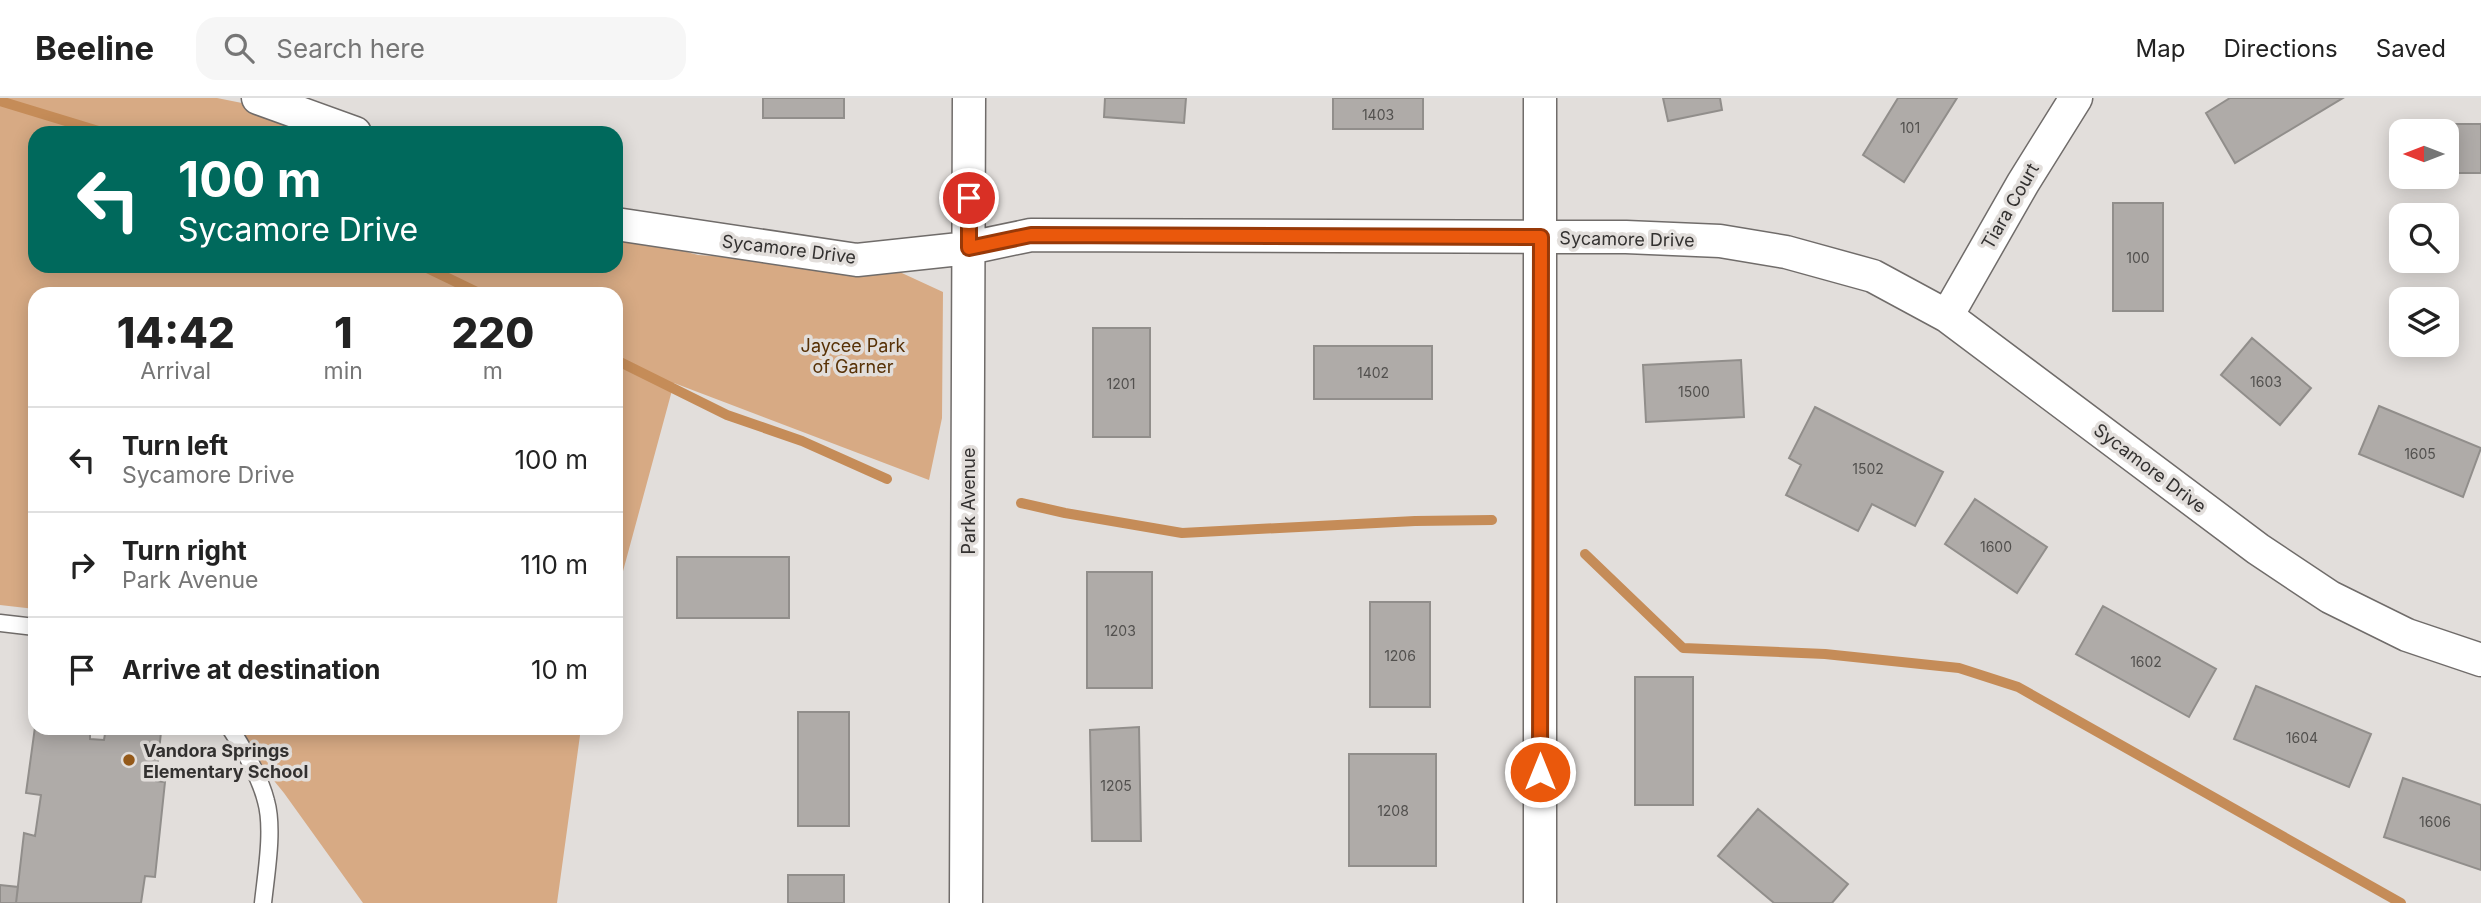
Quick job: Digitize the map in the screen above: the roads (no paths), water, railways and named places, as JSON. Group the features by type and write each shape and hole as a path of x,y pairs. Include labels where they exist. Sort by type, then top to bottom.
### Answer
{"street":[{"path":"258,98 336,126"},
{"name":"Park Avenue","path":"966,903 969,98"},
{"path":"1540,98 1540,903"},
{"name":"Tiara Court","path":"1947,316 2023,183 2076,98"},
{"name":"Sycamore Drive","path":"623,225 857,260 969,248 1031,235 1626,237 1720,241 1786,252 1873,276 1947,316 2258,549 2330,597 2407,635 2481,660"}],"lane":[{"path":"0,623 28,626"},
{"path":"235,735 266,801 269,851 262,903"}],"waterway":[{"path":"0,101 82,126"},
{"path":"438,273 466,287"},
{"path":"623,363 727,415 802,441 887,479"},
{"path":"1021,503 1182,533 1415,521 1492,520"},
{"path":"1585,554 1683,648 1825,654 1959,668 2018,687 2401,903"}],"place":[{"name":"Vandora Springs Elementary School","path":"129,760"}],"park label":[{"name":"Jaycee Park of Garner","path":"853,355"}]}
